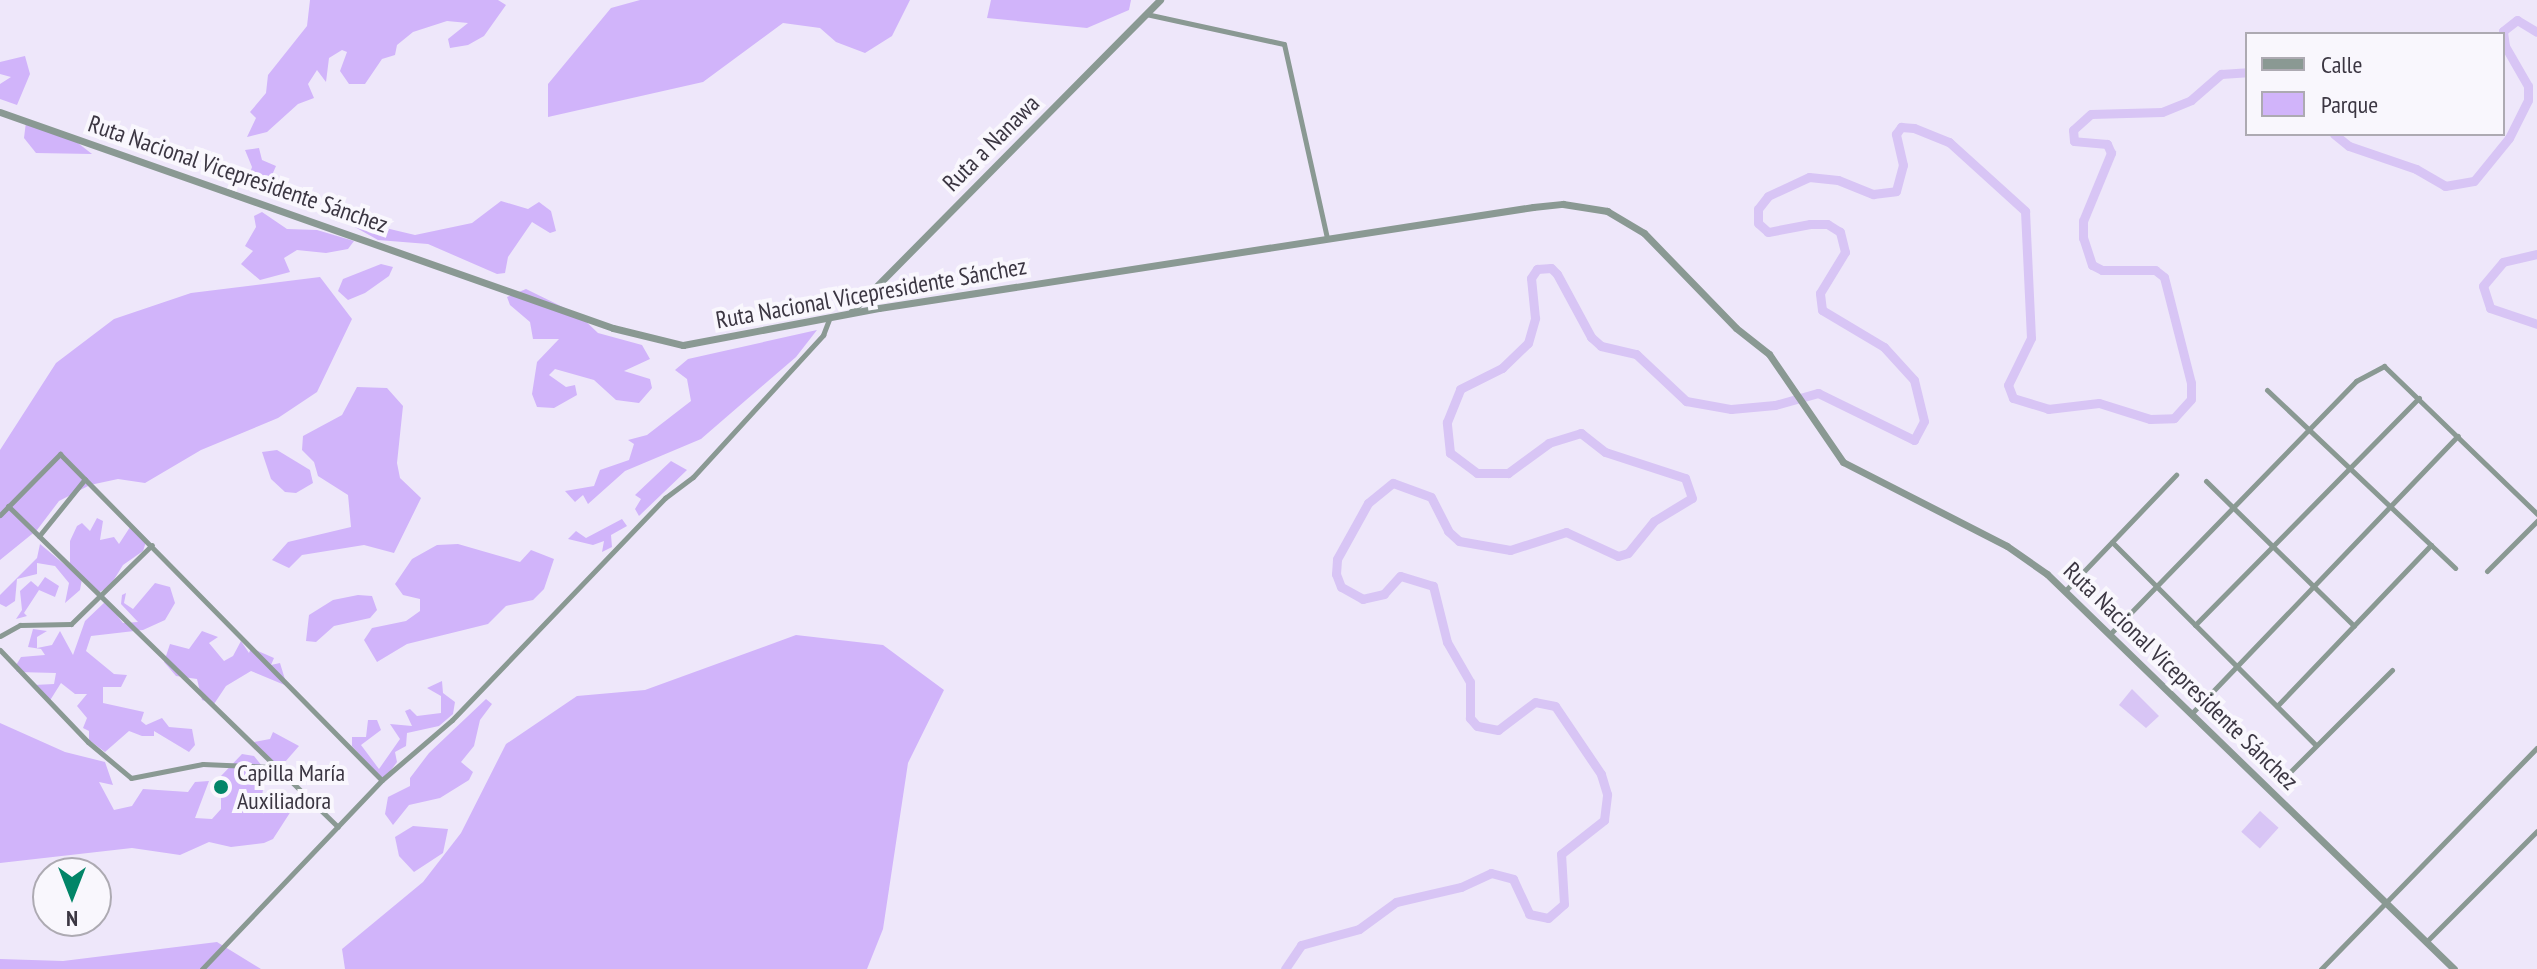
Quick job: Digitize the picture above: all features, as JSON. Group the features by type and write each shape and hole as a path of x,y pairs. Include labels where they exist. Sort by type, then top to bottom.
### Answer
{"street":[{"name":"Ruta a Nanawa","path":"850,313 1160,0"},
{"path":"1146,14 1284,44 1327,239"},
{"name":"Ruta Nacional Vicepresidente Sánchez","path":"0,112 654,341 698,344 879,308 1533,207 1585,206 1616,215 1644,233 1736,328 1769,354 1798,404 1843,462 2007,546 2065,591 2454,969"},
{"path":"871,294 871,303 879,308"},
{"path":"202,969 382,780 452,720 665,498 693,477 823,335 830,317"},
{"path":"2110,634 2356,381 2384,366 2537,514"},
{"path":"2267,390 2455,568"},
{"path":"2195,625 2419,398"},
{"path":"2192,713 2458,436"},
{"path":"0,515 60,454 382,780"},
{"path":"2065,591 2176,475"},
{"path":"39,536 85,479"},
{"path":"2206,481 2354,626"},
{"path":"8,506 338,827"},
{"path":"2487,571 2537,521"},
{"path":"2112,542 2315,744"},
{"path":"0,636 20,625 71,624 152,545"},
{"path":"2277,706 2431,545"},
{"path":"0,650 88,742 131,778 203,764 274,767"},
{"path":"2286,776 2392,670"},
{"path":"2321,969 2537,748"},
{"path":"2426,942 2537,831"}],"green space":[{"path":"310,0 498,0 506,5 484,36 468,45 450,48 448,39 468,23 447,21 413,32 397,45 395,55 382,59 365,84 349,84 340,71 347,52 342,50 329,58 326,82 317,70 308,84 314,98 298,104 267,132 247,137 256,118 250,112 266,93 268,75 307,26"},
{"path":"640,0 910,0 892,36 865,53 836,42 820,28 783,23 703,82 548,117 548,84 611,8"},
{"path":"991,0 1131,0 1129,10 1087,28 987,18"},
{"path":"25,56 30,74 17,105 0,99 0,84 11,77 0,74 0,62"},
{"path":"26,122 69,136 92,154 36,153 24,138"},
{"path":"259,148 262,160 276,166 269,182 292,190 260,187 248,179 252,167 245,150"},
{"path":"501,201 528,209 539,202 551,211 556,231 550,233 532,222 508,257 505,273 497,274 428,244 378,240 319,207 344,208 373,225 415,235 472,223"},
{"path":"262,212 287,229 317,230 354,241 348,249 326,253 297,250 284,258 290,272 260,280 241,264 253,251 245,246 256,227 254,216"},
{"path":"381,264 393,267 389,276 365,293 348,300 338,291 343,279"},
{"path":"320,277 352,319 317,392 278,418 201,450 145,483 118,479 90,485 59,501 37,530 0,560 0,450 56,363 114,319 191,293"},
{"path":"526,289 579,315 598,333 642,345 650,359 624,371 650,379 652,388 639,403 616,400 594,380 555,369 549,375 566,387 575,385 577,395 554,408 537,407 532,394 537,362 559,339 533,339 530,322 510,305 507,297"},
{"path":"817,330 796,357 701,439 625,471 588,504 583,495 575,502 565,491 594,486 600,470 629,460 634,444 628,440 647,435 691,401 687,379 675,370 688,359"},
{"path":"357,387 387,388 403,406 397,463 400,478 421,498 394,553 364,545 302,555 289,568 272,560 288,542 351,527 348,495 318,476 314,462 302,450 303,436 342,415"},
{"path":"277,450 310,470 313,483 296,493 285,492 271,479 262,452"},
{"path":"671,461 687,470 639,516 635,509 641,499 635,495"},
{"path":"97,518 103,521 100,540 114,537 119,544 132,524 147,539 143,551 123,565 110,586 98,593 82,579 80,590 65,603 69,583 55,566 37,563 37,574 17,579 15,601 6,607 0,604 0,595 37,558 40,544 77,575 70,564 70,541 77,526 82,523 90,531"},
{"path":"622,519 627,526 611,535 612,547 602,552 604,541 593,545 568,539 576,531 586,538"},
{"path":"458,544 520,562 531,550 554,559 544,589 533,600 506,606 488,624 407,644 377,662 364,640 372,628 406,621 420,611 420,599 403,595 395,584 412,559 437,545"},
{"path":"45,577 59,586 55,597 39,590 24,613 27,616 16,619 22,610 20,591 31,581 38,587"},
{"path":"155,583 170,587 175,603 165,620 143,630 91,636 86,651 114,674 127,675 121,687 103,687 103,703 144,712 141,721 146,725 162,718 169,727 192,729 195,745 189,752 154,731 154,736 142,736 129,731 105,752 89,740 89,731 83,728 87,718 77,706 87,694 75,694 61,683 49,702 34,685 54,684 56,673 17,672 15,667 21,657 45,655 41,649 28,647 33,629 47,631 37,637 37,648 52,645 60,631 73,655 85,621 106,601 123,623 138,622 121,604 122,595 126,593 124,603 133,609"},
{"path":"358,595 372,596 377,610 370,618 334,626 316,642 306,641 309,615 333,600"},
{"path":"202,631 218,637 209,643 224,661 233,656 241,641 249,653 251,648 274,658 271,665 280,663 287,686 251,671 226,686 214,704 202,700 197,679 176,676 164,662 170,644 189,649"},
{"path":"796,635 883,645 944,690 908,763 883,929 867,969 345,969 342,949 423,882 461,833 506,744 577,696 645,690"},
{"path":"442,681 443,693 455,702 453,714 439,726 407,733 406,746 395,752 397,762 383,781 352,746 352,737 366,737 368,720 377,720 381,730 361,745 379,769 400,739 390,724 412,726 405,711 410,709 417,716 441,713 441,696 427,688"},
{"path":"486,699 492,704 480,720 474,746 461,762 473,772 469,780 440,798 409,805 393,825 385,814 388,797 410,786 410,778 429,753"},
{"path":"0,723 65,752 105,762 113,785 99,782 114,810 132,806 143,789 188,792 195,782 209,781 195,818 212,819 221,809 221,776 242,754 254,756 266,771 261,802 280,799 293,808 273,839 264,843 231,847 209,842 180,855 132,848 0,863"},
{"path":"273,732 299,746 278,770 254,742 270,739"},
{"path":"413,826 448,829 443,853 414,872 399,856 395,837"},
{"path":"217,942 261,969 0,969 0,959 63,961"}],"shaded area":[{"path":"2132,689 2159,716 2146,728 2119,705"},
{"path":"2260,811 2279,828 2260,849 2241,832"}],"waterway":[{"path":"2503,32 2517,20 2537,32"},
{"path":"2336,136 2349,146 2416,169 2445,186 2474,181 2509,138 2528,100 2528,86 2505,46"},
{"path":"1285,969 1301,945 1359,929 1396,902 1461,887 1491,873 1513,879 1529,914 1548,918 1564,904 1561,854 1604,820 1607,794 1601,774 1555,706 1535,702 1498,730 1477,726 1470,718 1470,682 1447,642 1433,586 1400,576 1384,594 1363,599 1341,587 1336,574 1337,559 1368,503 1393,483 1431,497 1448,531 1459,541 1510,550 1566,532 1618,556 1628,553 1654,521 1692,498 1685,478 1605,452 1581,433 1549,443 1508,473 1477,473 1450,453 1447,422 1460,389 1502,368 1528,343 1535,318 1531,278 1537,269 1551,268 1557,274 1591,337 1601,346 1636,354 1686,401 1731,409 1775,405 1818,393 1914,440 1924,421 1914,380 1884,347 1822,310 1820,293 1845,252 1840,232 1827,224 1768,232 1758,223 1758,209 1768,196 1809,177 1838,180 1873,194 1896,191 1903,165 1896,134 1901,127 1914,128 1949,142 2025,211 2031,338 2008,385 2013,398 2048,409 2099,403 2150,419 2174,418 2191,399 2191,383 2164,277 2155,270 2102,270 2092,265 2083,238 2083,221 2111,153 2107,144 2074,141 2073,130 2091,114 2162,112 2191,100 2221,74 2245,72"},
{"path":"2537,254 2503,262 2483,286 2490,308 2537,324"}],"place":[{"name":"Capilla María Auxiliadora","path":"221,787"}]}
